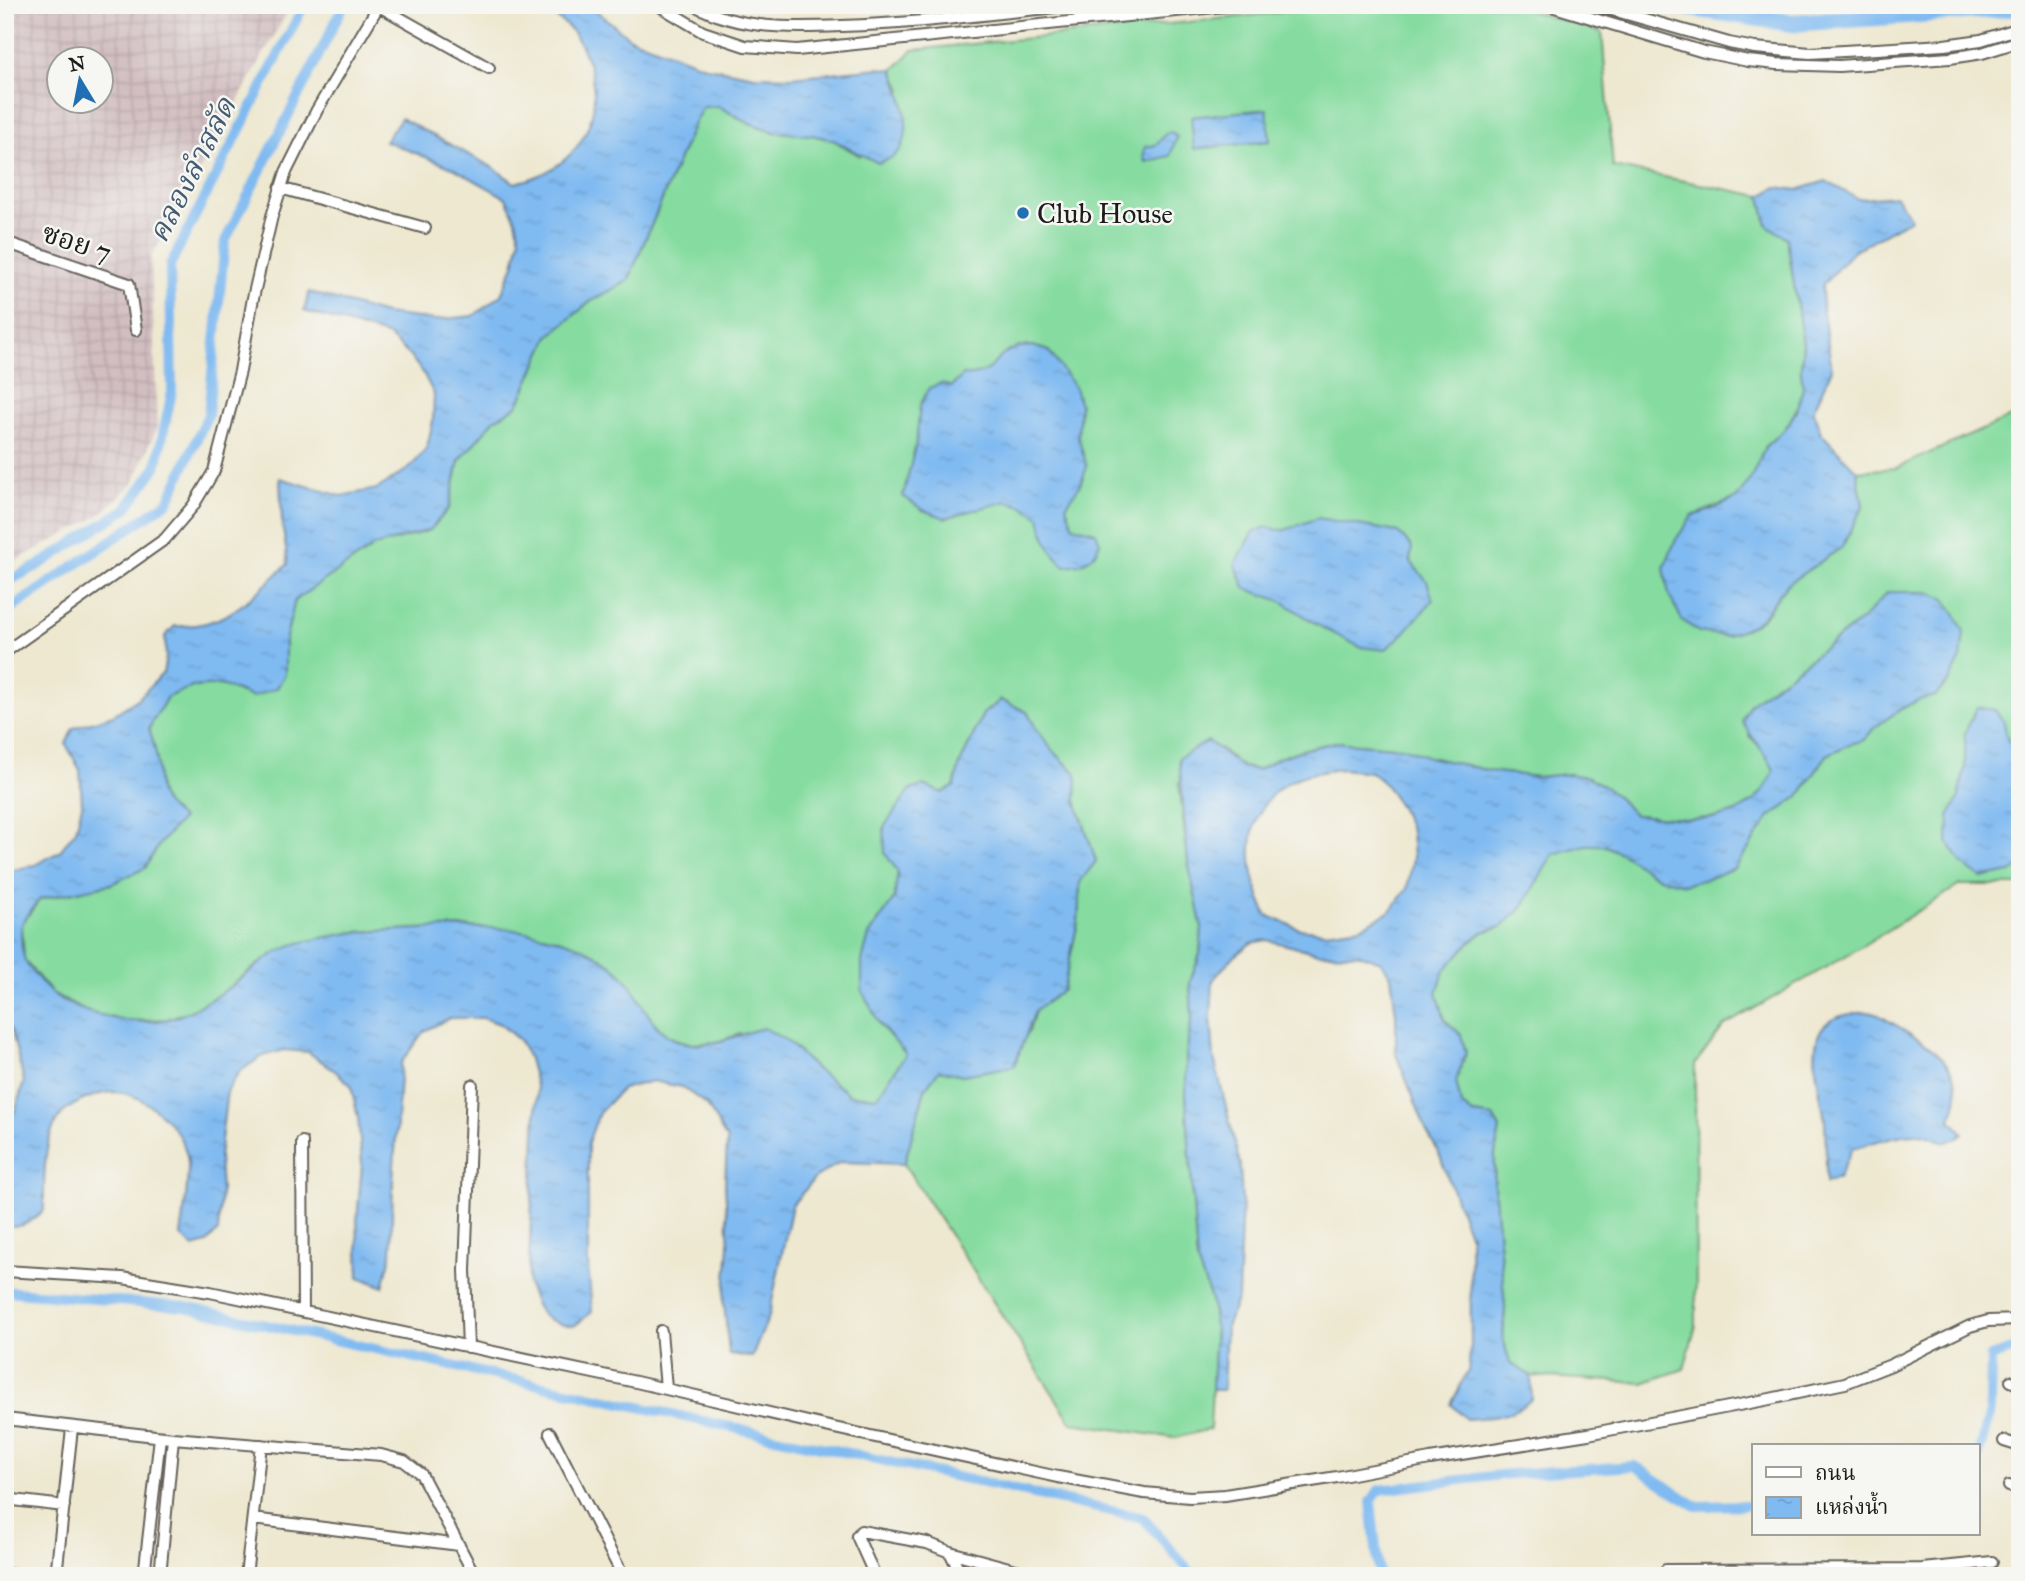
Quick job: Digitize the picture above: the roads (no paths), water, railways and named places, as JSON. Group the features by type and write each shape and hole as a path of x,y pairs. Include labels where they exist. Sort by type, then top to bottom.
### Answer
{"street":[{"path":"5,652 165,539 193,506 214,471 240,371 253,298 280,188 317,110 379,5 489,68"},
{"path":"659,5 703,32 745,46 797,50 1235,5"},
{"path":"694,5 743,23 790,28 890,25 1075,5"},
{"path":"1548,5 1704,52 1777,65 1839,66 1950,58 1982,53 2020,41"},
{"path":"1595,5 1729,43 1810,53 1944,45 1981,40 2020,28"},
{"path":"280,188 425,228"},
{"name":"ซอย 7","path":"5,242 129,284 136,331"},
{"path":"468,1347 465,1270 472,1085"},
{"path":"302,1142 303,1311"},
{"path":"5,1271 100,1275 149,1281 666,1388 813,1424 1058,1477 1144,1493 1190,1497 1224,1495 1588,1434 1845,1383 1891,1365 1970,1326 1988,1321 2020,1320"},
{"path":"661,1331 666,1388"},
{"path":"5,1419 160,1437 381,1455 404,1461 421,1474 475,1576"},
{"path":"57,1576 72,1428"},
{"path":"550,1433 623,1576"},
{"path":"145,1576 160,1437"},
{"path":"160,1576 173,1438"},
{"path":"2004,1441 2020,1446"},
{"path":"246,1576 261,1445"},
{"path":"5,1499 64,1506"},
{"path":"253,1519 459,1545"},
{"path":"875,1576 857,1536 861,1531 926,1543 1038,1576"},
{"path":"950,1552 962,1576"},
{"path":"1666,1570 1720,1573 1922,1572 1992,1562"},
{"path":"5,1574 25,1576"}],"water":[{"path":"537,5 589,5 630,38 707,67 755,76 791,77 879,68 893,70 906,114 905,138 894,156 878,163 833,140 775,132 747,122 718,106 703,107 628,281 591,301 549,336 518,405 494,420 459,461 449,508 430,530 375,546 295,600 285,641 285,674 277,688 252,697 221,685 192,687 167,697 149,728 162,799 182,819 160,843 145,868 111,884 40,899 23,922 22,947 28,966 50,991 65,1001 108,1017 155,1021 176,1017 196,1008 287,947 322,938 353,933 474,927 530,932 585,949 610,964 626,978 647,1013 669,1037 701,1044 719,1042 764,1028 787,1041 816,1069 850,1095 877,1097 906,1054 880,1025 862,991 862,961 869,935 894,899 898,872 885,853 884,827 910,790 924,785 942,793 954,787 960,764 983,714 1001,700 1027,712 1049,745 1077,774 1076,801 1096,861 1080,882 1078,922 1063,990 1035,1011 1014,1066 963,1075 939,1070 925,1089 904,1164 841,1162 816,1177 792,1205 769,1316 752,1357 729,1354 724,1302 729,1245 725,1186 727,1140 707,1105 682,1087 652,1081 622,1089 599,1113 588,1143 588,1264 592,1312 574,1326 548,1319 538,1309 528,1284 537,1089 529,1059 520,1041 500,1024 483,1018 450,1018 424,1031 401,1063 391,1256 383,1287 359,1277 357,1220 362,1164 358,1118 351,1085 308,1052 283,1050 261,1057 239,1072 227,1091 219,1157 221,1192 218,1231 207,1243 193,1247 181,1236 188,1163 177,1133 160,1113 149,1105 138,1098 114,1092 81,1101 64,1112 57,1121 48,1144 44,1210 27,1223 5,1226 5,1126 16,1109 24,1081 12,1033 5,1020 5,872 35,865 59,852 76,830 82,805 80,770 66,744 73,728 113,715 139,698 163,673 166,657 165,636 175,626 193,626 224,616 238,608 288,564 280,478 341,496 377,489 411,467 427,447 433,421 434,394 422,371 407,353 387,335 304,311 309,292 385,314 435,320 473,316 501,295 514,265 520,239 516,220 506,198 453,168 385,141 401,118 494,168 515,183 554,168 569,156 589,126 593,87 589,66 572,32"},
{"path":"1267,109 1270,141 1194,149 1191,117"},
{"path":"1167,132 1177,137 1170,156 1145,162 1145,147 1156,145"},
{"path":"1826,181 1858,199 1896,196 1911,219 1853,251 1822,286 1823,313 1832,369 1813,411 1821,433 1857,471 1863,506 1842,547 1786,585 1762,618 1751,626 1725,636 1699,632 1682,620 1669,595 1664,568 1675,541 1692,516 1737,498 1750,480 1766,446 1785,429 1796,411 1803,388 1803,344 1787,238 1767,225 1761,196 1777,187 1797,190"},
{"path":"1033,346 1049,351 1075,388 1080,405 1078,437 1087,467 1080,485 1066,506 1073,526 1096,532 1100,543 1091,558 1076,565 1064,566 1048,543 1040,517 1022,506 1007,501 945,518 923,510 903,496 916,443 920,406 929,388 941,383 951,387 963,375 988,369 1008,351"},
{"path":"1318,518 1398,532 1412,547 1410,561 1427,581 1433,600 1385,650 1360,647 1321,627 1281,601 1246,589 1235,565 1254,531 1268,527 1282,531"},
{"path":"1888,592 1928,592 1945,599 1964,632 1961,658 1950,680 1935,696 1918,700 1901,709 1875,727 1864,740 1827,755 1798,797 1770,817 1735,868 1685,884 1659,878 1604,845 1586,845 1553,854 1521,909 1501,927 1482,932 1444,971 1437,993 1445,1020 1461,1035 1466,1053 1456,1081 1461,1105 1473,1114 1493,1117 1500,1129 1495,1154 1494,1186 1505,1307 1503,1340 1510,1363 1531,1376 1532,1399 1517,1410 1493,1417 1466,1419 1451,1404 1468,1371 1471,1345 1470,1237 1438,1151 1427,1132 1396,1054 1396,1014 1391,976 1381,962 1360,954 1318,953 1267,940 1251,943 1231,959 1213,980 1211,1018 1214,1058 1240,1164 1242,1201 1238,1298 1226,1327 1223,1390 1212,1390 1215,1327 1211,1299 1197,1262 1186,1095 1186,1056 1192,1016 1190,982 1200,954 1202,928 1188,862 1179,758 1208,741 1242,767 1258,770 1279,758 1335,742 1405,748 1429,757 1495,772 1538,777 1568,774 1589,777 1611,791 1635,815 1697,819 1716,817 1734,813 1750,804 1764,790 1774,770 1742,720 1750,704 1863,619","holes":["1341,769 1371,772 1385,784 1411,831 1413,858 1407,889 1389,912 1361,927 1325,932 1300,929 1266,915 1254,880 1251,853 1255,824 1268,800 1289,782 1308,775"]},
{"path":"1977,707 1995,710 2004,722 2007,738 2020,757 2020,867 2011,872 1981,878 1962,864 1948,842 1949,816 1959,797 1965,767 1965,733"},
{"path":"1874,1012 1926,1044 1948,1065 1957,1093 1951,1120 1963,1133 1949,1141 1924,1134 1901,1135 1852,1149 1839,1177 1826,1183 1825,1123 1816,1070 1816,1043 1827,1023 1837,1017"}],"waterway":[{"name":"คลองลำสลัด","path":"5,583 39,565 126,509 156,467 172,392 170,265 304,5"},
{"path":"5,613 168,502 208,415 225,241 344,5"},
{"path":"1674,5 1792,23 2020,7"},
{"path":"5,1291 185,1307 1143,1518 1194,1576"},
{"path":"1980,1450 1990,1411 1991,1357 2020,1347"},
{"path":"1379,1576 1371,1502 1379,1490 1509,1474 1635,1466 1696,1506 1752,1505"}],"place":[{"name":"Club House","path":"1023,213"}]}
